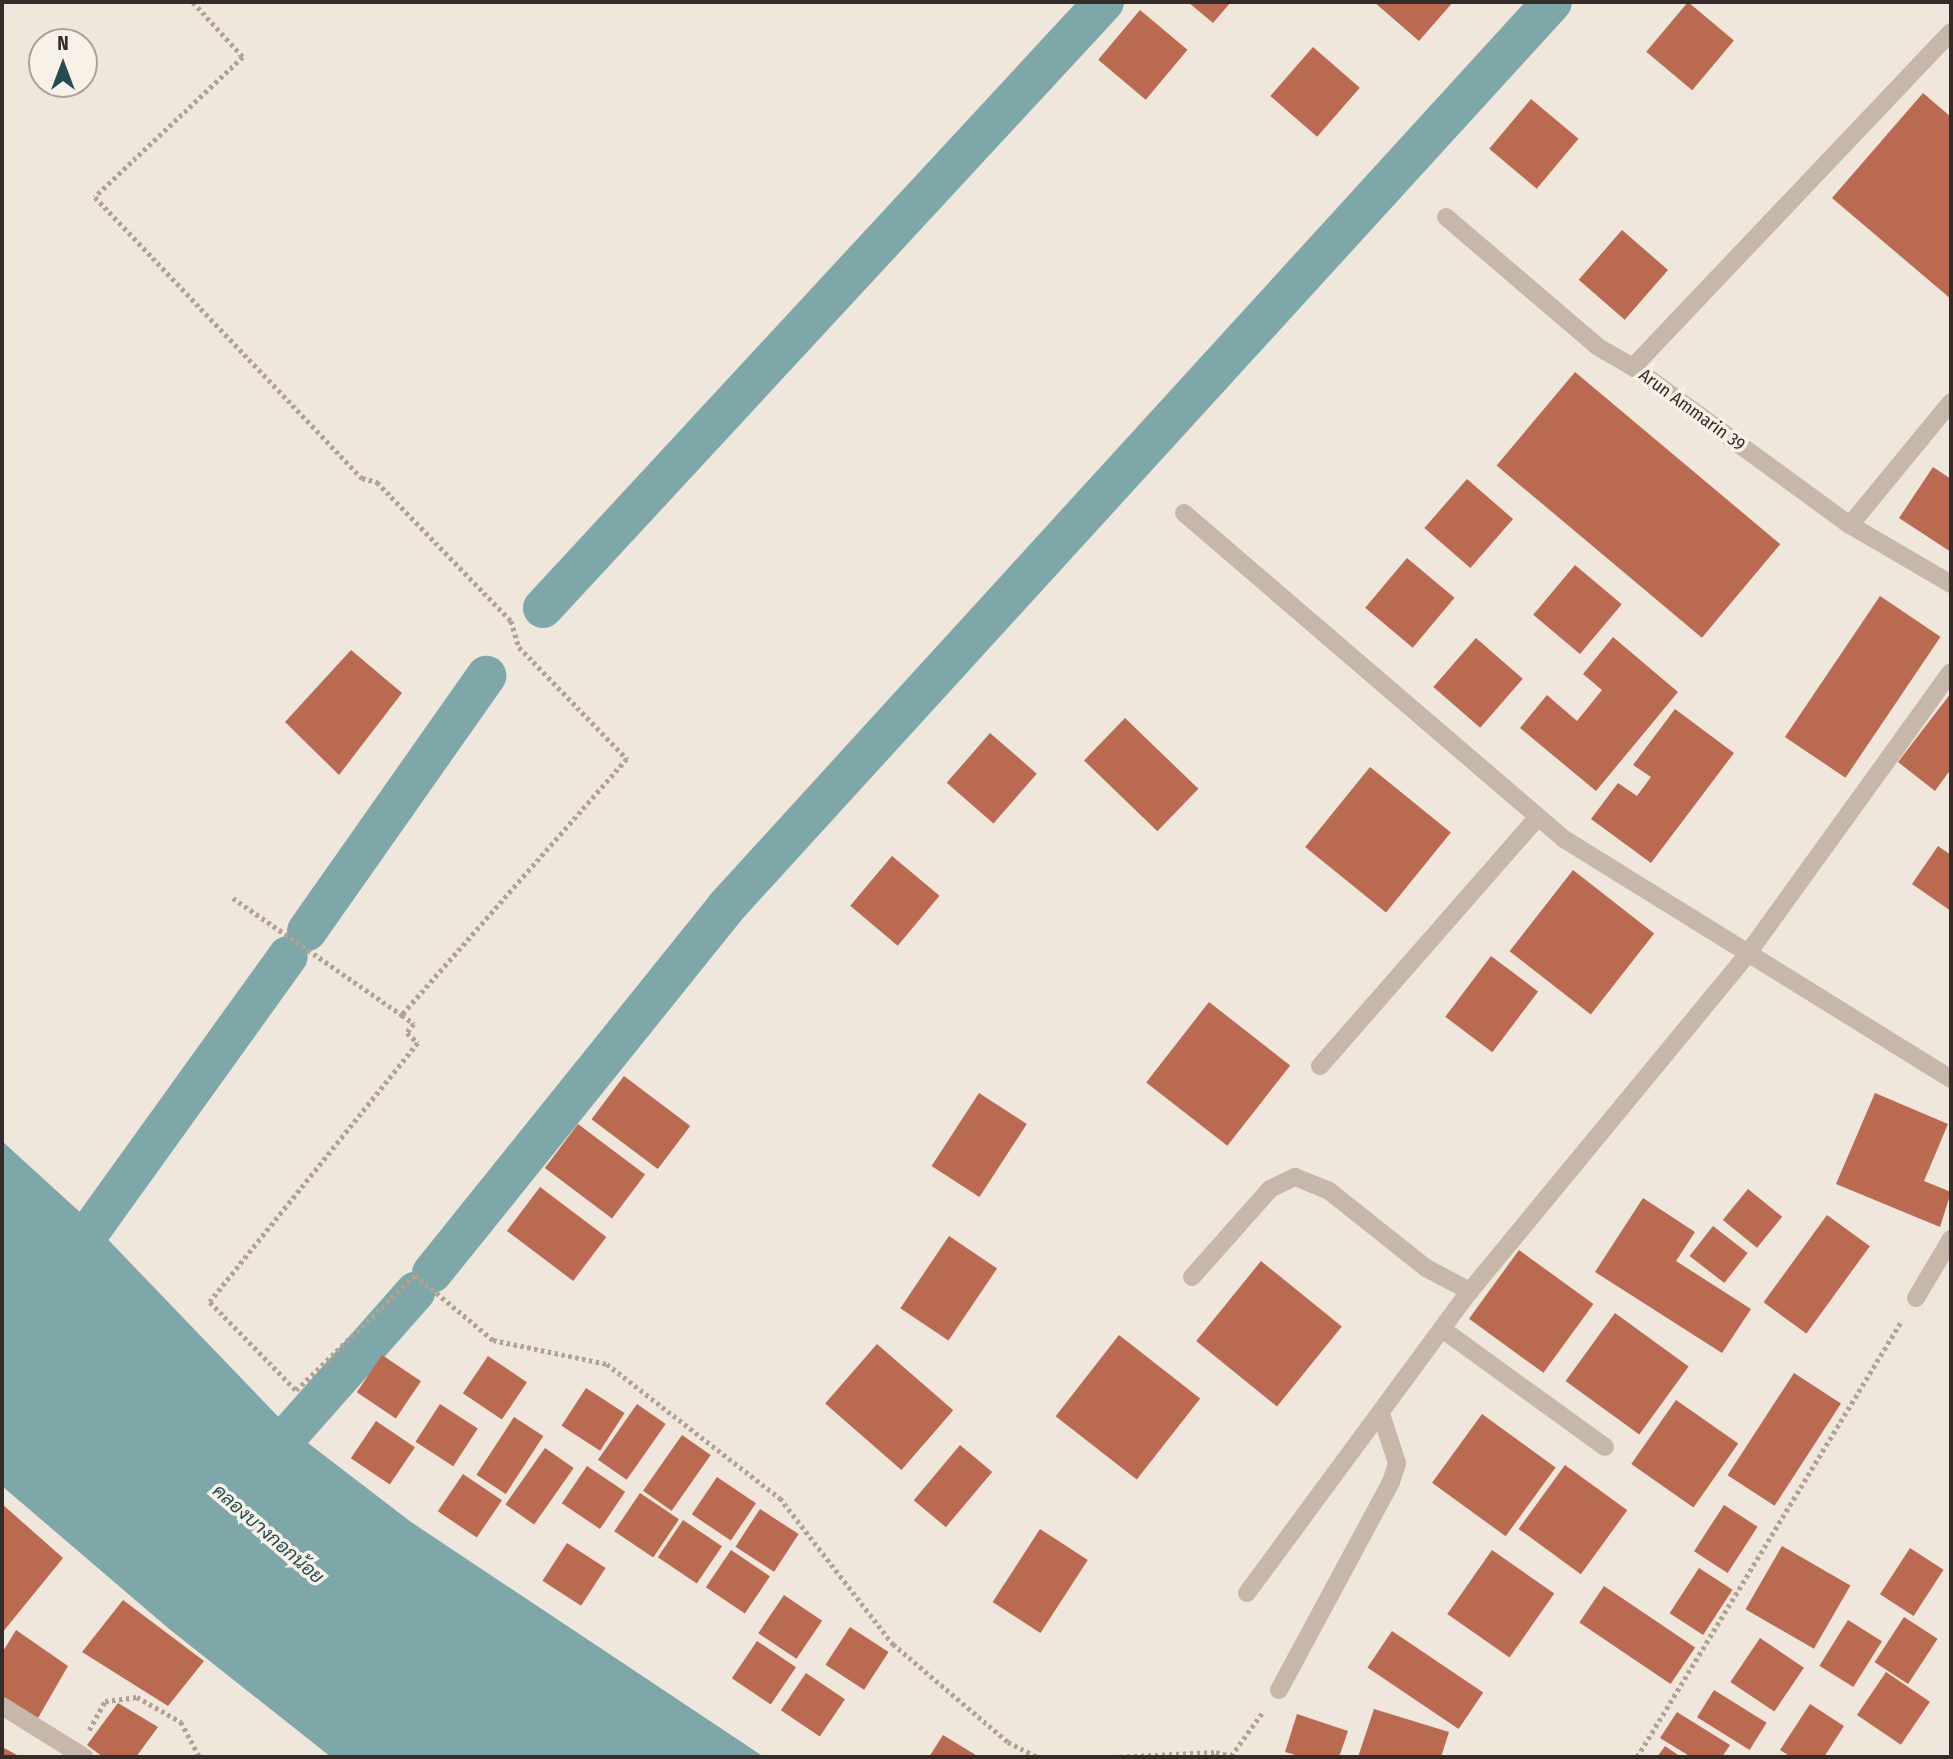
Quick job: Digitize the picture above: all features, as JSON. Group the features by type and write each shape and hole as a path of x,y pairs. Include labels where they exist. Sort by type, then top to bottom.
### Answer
{"street":[{"path":"1633,367 1951,32"},
{"name":"Arun Ammarin 39","path":"1446,217 1598,347 1633,367 1850,525 1951,584"},
{"path":"1850,525 1951,402"},
{"path":"1184,513 1563,839 1746,956 1951,1079"},
{"path":"1247,1593 1470,1291 1746,956 1951,672"},
{"path":"1320,1066 1538,817"},
{"path":"1192,1277 1270,1189 1295,1177 1328,1190 1426,1268 1470,1291"},
{"path":"1916,1298 1951,1240"},
{"path":"1443,1329 1605,1447"},
{"path":"1279,1690 1391,1482 1397,1463 1381,1414"},
{"path":"2,1706 78,1753"}],"path":[{"path":"193,2 243,57 95,197 362,478 377,482 511,621 519,647 627,758 402,1015"},
{"path":"233,898 414,1024 407,1033 418,1044 210,1302 296,1390 415,1275 493,1340 607,1364 780,1498 894,1644 1008,1742 1038,1757"},
{"path":"1637,1757 1916,1298"},
{"path":"1113,1757 1216,1752 1233,1757 1279,1690"},
{"path":"78,1753 105,1700 137,1697 181,1722 200,1757"}],"water":[{"name":"คลองบางกอกน้อย","path":"2,1141 94,1225 291,1430 411,1522 764,1757 331,1757 168,1628 2,1486"}],"building":[{"path":"1188,2 1231,2 1213,23"},
{"path":"1374,2 1453,2 1419,41"},
{"path":"1688,2 1734,41 1692,90 1646,52"},
{"path":"1140,10 1187,50 1146,100 1098,60"},
{"path":"1313,47 1360,88 1317,137 1270,96"},
{"path":"1923,93 1951,117 1951,299 1832,198"},
{"path":"1531,99 1578,139 1537,189 1489,149"},
{"path":"1622,230 1668,270 1625,320 1579,280"},
{"path":"1575,372 1780,544 1702,638 1497,465"},
{"path":"1933,467 1951,479 1951,552 1899,518"},
{"path":"1467,479 1513,519 1470,568 1424,528"},
{"path":"1407,558 1454,598 1413,648 1365,608"},
{"path":"1575,565 1622,604 1580,654 1533,615"},
{"path":"1880,596 1941,637 1845,778 1785,737"},
{"path":"1613,637 1678,692 1596,791 1520,728 1547,695 1577,721 1602,690 1583,674"},
{"path":"1476,638 1523,679 1480,728 1433,687"},
{"path":"351,650 402,693 339,775 285,722"},
{"path":"1951,693 1951,769 1935,791 1898,762"},
{"path":"1675,709 1734,753 1651,863 1591,819 1618,783 1637,796 1651,777 1633,765"},
{"path":"1125,718 1198,789 1157,831 1084,760"},
{"path":"990,733 1037,774 993,823 947,783"},
{"path":"1370,767 1451,832 1386,912 1305,847"},
{"path":"1938,846 1951,855 1951,911 1912,884"},
{"path":"892,856 939,896 898,946 850,906"},
{"path":"1573,870 1654,933 1591,1015 1510,951"},
{"path":"1491,956 1538,992 1492,1052 1445,1017"},
{"path":"1209,1002 1290,1065 1227,1146 1146,1082"},
{"path":"624,1076 690,1126 658,1169 592,1119"},
{"path":"979,1093 1027,1124 979,1197 932,1166"},
{"path":"1875,1093 1948,1124 1924,1181 1951,1192 1940,1227 1836,1184"},
{"path":"578,1124 645,1175 612,1218 545,1168"},
{"path":"540,1187 606,1237 573,1281 507,1231"},
{"path":"1748,1189 1782,1217 1757,1248 1723,1220"},
{"path":"1643,1198 1695,1232 1676,1261 1751,1309 1722,1353 1595,1272"},
{"path":"1827,1215 1870,1246 1806,1334 1764,1302"},
{"path":"1713,1226 1748,1253 1724,1283 1690,1256"},
{"path":"949,1236 997,1268 948,1341 900,1308"},
{"path":"1519,1250 1593,1304 1543,1373 1469,1319"},
{"path":"1261,1261 1342,1326 1277,1406 1196,1341"},
{"path":"1615,1313 1689,1366 1639,1434 1566,1381"},
{"path":"1119,1335 1200,1398 1137,1480 1056,1416"},
{"path":"877,1344 953,1410 901,1470 825,1404"},
{"path":"382,1355 421,1381 396,1419 357,1392"},
{"path":"488,1356 527,1382 502,1420 463,1393"},
{"path":"1794,1373 1841,1403 1775,1506 1728,1475"},
{"path":"586,1388 625,1413 600,1451 561,1426"},
{"path":"1676,1400 1738,1444 1694,1507 1631,1464"},
{"path":"440,1404 478,1429 453,1466 415,1442"},
{"path":"637,1404 666,1424 627,1480 598,1460"},
{"path":"1482,1414 1556,1467 1506,1536 1432,1483"},
{"path":"514,1417 543,1436 506,1494 476,1475"},
{"path":"376,1421 415,1447 390,1485 351,1458"},
{"path":"682,1435 711,1455 672,1511 643,1491"},
{"path":"960,1445 992,1472 946,1527 914,1500"},
{"path":"545,1448 574,1468 534,1525 505,1505"},
{"path":"1565,1465 1627,1510 1581,1574 1519,1529"},
{"path":"587,1466 625,1492 600,1529 562,1503"},
{"path":"463,1474 502,1500 477,1538 438,1511"},
{"path":"717,1477 756,1503 731,1541 692,1514"},
{"path":"640,1493 679,1519 653,1557 614,1531"},
{"path":"2,1504 63,1558 2,1633"},
{"path":"1724,1505 1758,1527 1728,1573 1694,1551"},
{"path":"760,1509 799,1534 774,1572 735,1547"},
{"path":"683,1520 722,1546 697,1584 658,1557"},
{"path":"1040,1529 1088,1560 1040,1633 993,1602"},
{"path":"567,1543 606,1568 581,1606 542,1581"},
{"path":"1782,1546 1850,1586 1814,1649 1746,1609"},
{"path":"1910,1548 1944,1570 1914,1616 1880,1594"},
{"path":"731,1550 770,1576 745,1614 706,1587"},
{"path":"1492,1550 1554,1594 1510,1657 1447,1614"},
{"path":"1699,1568 1733,1590 1703,1635 1670,1613"},
{"path":"1604,1586 1695,1648 1671,1684 1579,1622"},
{"path":"784,1595 822,1621 796,1659 758,1633"},
{"path":"123,1600 204,1661 168,1706 82,1652"},
{"path":"1904,1617 1938,1639 1908,1684 1875,1662"},
{"path":"1848,1620 1882,1641 1853,1687 1819,1666"},
{"path":"850,1627 889,1652 864,1690 825,1665"},
{"path":"16,1630 68,1666 38,1718 2,1698 2,1653"},
{"path":"1392,1631 1483,1693 1459,1729 1367,1667"},
{"path":"1760,1638 1804,1668 1774,1712 1730,1682"},
{"path":"757,1641 796,1667 771,1705 732,1678"},
{"path":"1886,1672 1930,1702 1901,1745 1857,1715"},
{"path":"806,1673 845,1699 820,1737 781,1710"},
{"path":"1714,1690 1767,1723 1750,1750 1697,1717"},
{"path":"118,1703 158,1727 136,1757 103,1757 87,1745"},
{"path":"1810,1704 1844,1726 1824,1757 1791,1757 1780,1750"},
{"path":"1374,1709 1449,1732 1441,1757 1358,1757"},
{"path":"1677,1712 1730,1745 1722,1757 1691,1757 1660,1738"},
{"path":"1297,1714 1348,1731 1339,1757 1302,1757 1285,1752"},
{"path":"943,1735 979,1757 929,1757"},
{"path":"1665,1746 1681,1757 1657,1757"},
{"path":"2,1747 17,1755 2,1757"}],"waterway":[{"path":"543,608 1104,2"},
{"path":"432,1273 726,907 1552,2"},
{"path":"307,931 486,676"},
{"path":"63,1269 288,956"},
{"path":"255,1473 415,1292"}]}
